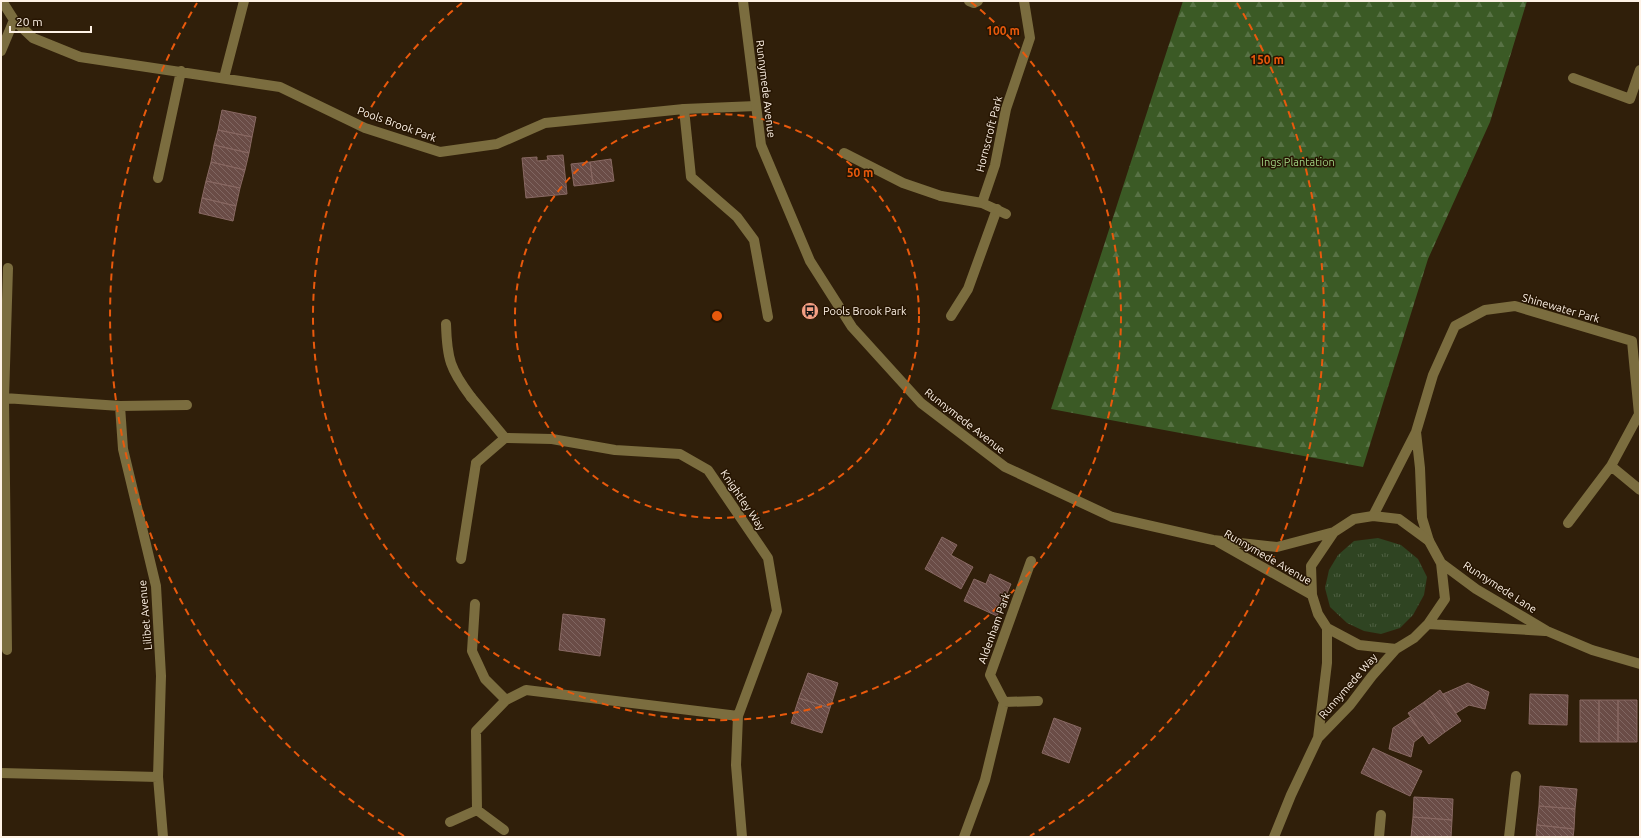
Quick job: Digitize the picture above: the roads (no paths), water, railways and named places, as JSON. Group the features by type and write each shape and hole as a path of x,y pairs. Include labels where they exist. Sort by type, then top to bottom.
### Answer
{"street":[{"name":"Pools Brook Park","path":"2,1 14,20 33,38 80,57 280,87 366,128 440,152 498,144 545,123 684,109 756,106"},
{"path":"224,78 244,1"},
{"name":"Runnymede Avenue","path":"743,1 761,145 810,261 852,327 921,403 1005,467 1112,517 1213,540 1278,547 1334,532"},
{"path":"969,1 978,1"},
{"name":"Hornscroft Park","path":"982,203 995,166 1006,108 1030,38 1024,1"},
{"path":"1,51 14,20"},
{"path":"1573,78 1630,99 1640,70"},
{"path":"158,178 181,71"},
{"path":"684,109 691,177 737,217 754,240 768,317"},
{"path":"844,153 903,183 941,196 982,203 1006,214"},
{"path":"951,316 968,289 997,210"},
{"path":"8,268 4,398 8,650"},
{"name":"Shinewater Park","path":"1372,516 1416,432 1433,375 1455,326 1485,310 1516,306 1636,340 1639,414 1611,466 1568,523"},
{"path":"446,324 447,352 455,376 505,438 476,463 462,559"},
{"path":"4,398 120,406 187,405"},
{"name":"Lilibet Avenue","path":"120,406 123,449 156,586 161,676 158,777 162,837"},
{"name":"Shinewater Park","path":"1416,432 1420,468 1422,518 1429,542"},
{"name":"Knightley Way","path":"505,438 552,439 615,450 680,454 708,470 768,558 777,611 738,716 736,764 742,837"},
{"path":"1611,466 1640,490"},
{"path":"1372,516 1399,519 1429,542 1441,563 1445,599 1428,624 1414,638 1396,649 1359,645 1327,628 1318,614 1312,596 1311,566 1334,532 1354,519 1372,516"},
{"name":"Runnymede Avenue","path":"1213,540 1312,596"},
{"name":"Aldenham Park","path":"1004,702 990,675 1031,561"},
{"name":"Runnymede Lane","path":"1441,563 1476,589 1547,631 1592,650 1640,664"},
{"path":"475,604 472,651 485,679 506,700"},
{"name":"Runnymede Lane","path":"1428,624 1547,631"},
{"name":"Runnymede Way","path":"1274,837 1291,795 1318,738 1327,663 1327,628"},
{"name":"Runnymede Way","path":"1318,738 1350,705 1372,676 1396,649"},
{"path":"477,810 476,730 506,700 526,690 738,716"},
{"path":"964,837 985,780 1004,702 1038,701"},
{"path":"1,774 158,777"},
{"path":"1508,837 1516,776"},
{"path":"450,822 477,810"},
{"path":"477,810 504,830"},
{"path":"1380,837 1381,815"}],"place":[{"name":"Pools Brook Park","path":"810,311"}],"park label":[{"name":"Ings Plantation","path":"1298,162"}]}
